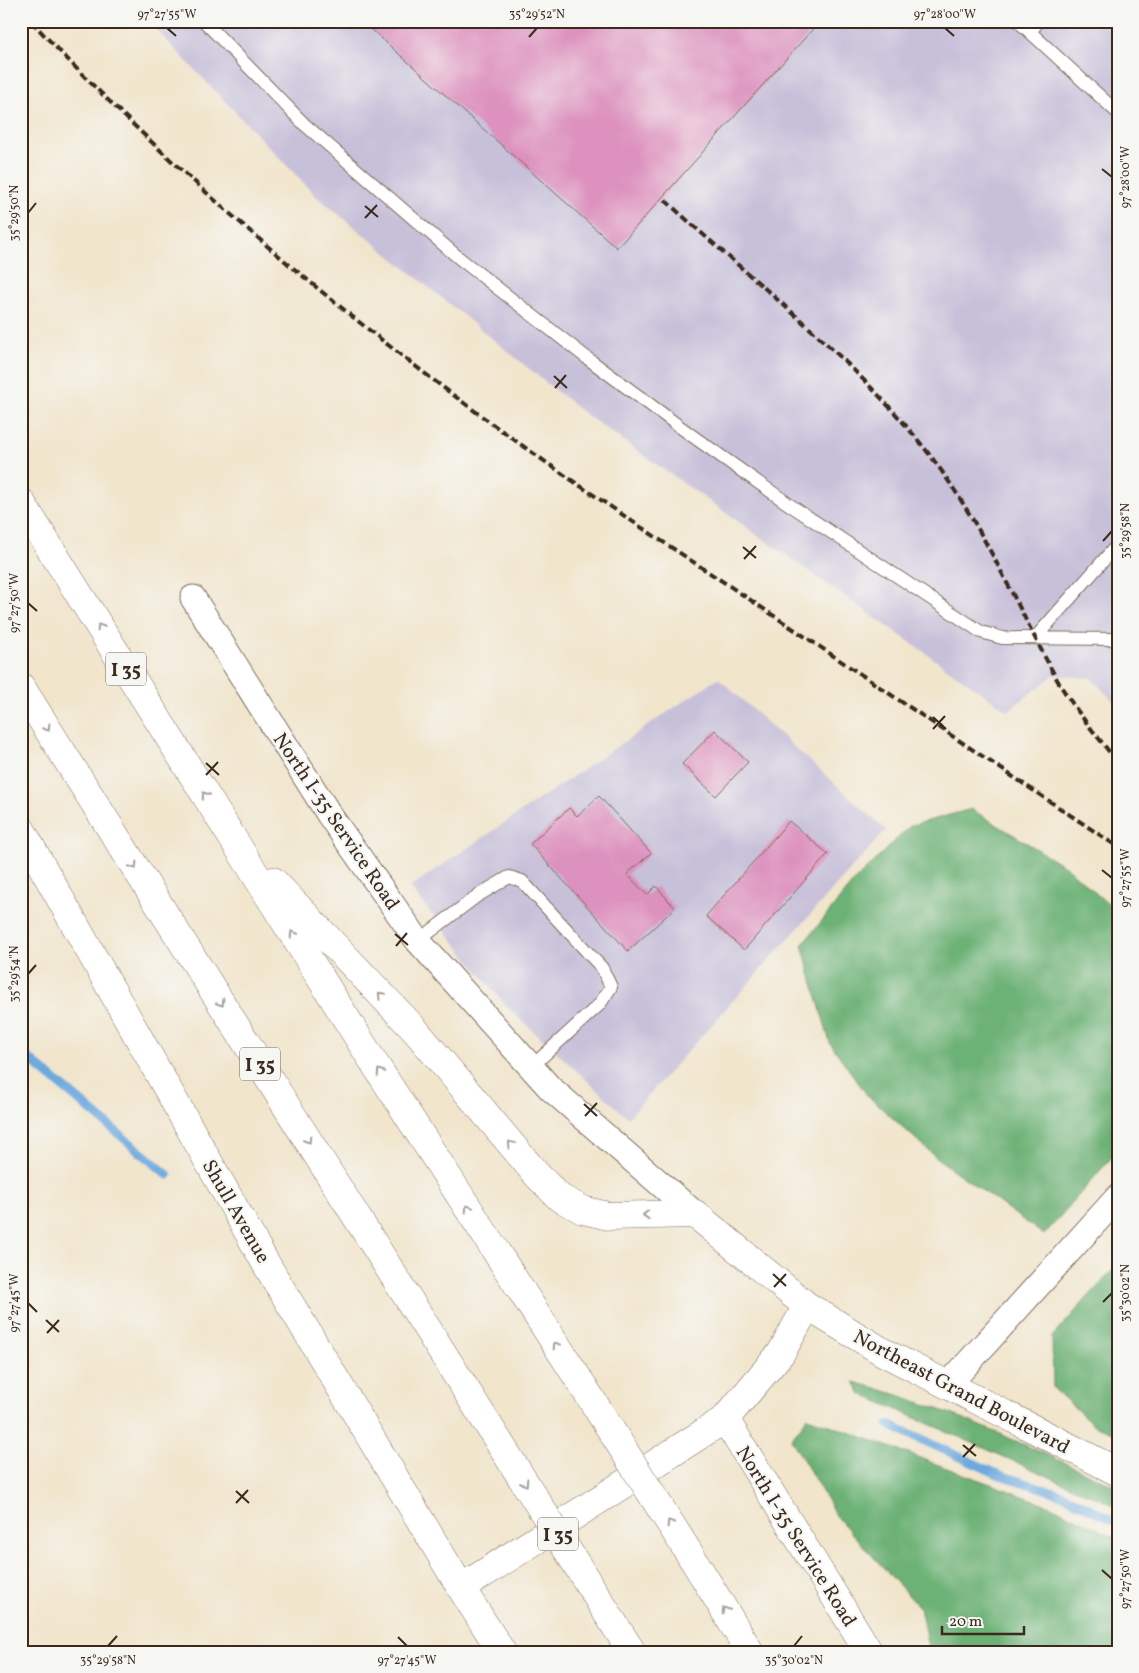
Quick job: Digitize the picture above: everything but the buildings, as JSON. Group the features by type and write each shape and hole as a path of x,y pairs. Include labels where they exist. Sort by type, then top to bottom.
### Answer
{"main road":[{"name":"I 35","path":"21,502 371,1058 583,1386 750,1652"},
{"name":"I 35","path":"21,687 632,1652"},
{"name":"Shull Avenue","path":"21,830 265,1262 461,1588"},
{"path":"231,836 415,1030 537,1175 560,1198 582,1210 608,1216 695,1214"},
{"name":"Northeast Grand Boulevard","path":"695,1214 808,1306 883,1352 1118,1472"},
{"path":"502,1652 461,1588 725,1419 781,1353 808,1306"},
{"name":"North I-35 Service Road","path":"725,1419 869,1652"}],"street":[{"name":"North I-35 Service Road","path":"193,598 330,816 418,941 530,1068 550,1088 695,1214"},
{"path":"948,1385 1118,1197"}],"lane":[{"path":"204,21 304,124 459,258 586,358 790,506 982,632 1002,638 1118,638"},
{"path":"1018,21 1118,113"},
{"path":"1030,32 1039,21"},
{"path":"1036,637 1118,544"},
{"path":"418,941 477,896 509,877 522,881 602,968 611,986 600,1004 530,1068"}],"shaded area":[{"path":"148,21 1118,21 1118,706 1091,678 1054,675 1008,711 585,414 316,196"},
{"path":"718,678 886,830 628,1118 507,1007 410,887"}],"green space":[{"path":"971,809 1068,868 1118,913 1118,1150 1044,1235 938,1159 867,1095 830,1043 802,945 858,877 910,826"},
{"path":"1118,1264 1118,1435 1096,1427 1053,1388 1052,1337"},
{"path":"854,1382 955,1415 1118,1487 1118,1507 861,1394"},
{"path":"808,1417 1053,1507 1118,1539 1118,1652 929,1652 920,1608 837,1517 791,1439"}],"waterway":[{"path":"21,1052 168,1175"},
{"path":"889,1425 1000,1475 1064,1495 1118,1523"}],"railway":[{"path":"31,21 132,124 239,221 294,269 464,403 610,506 1118,847"},
{"path":"665,200 809,327 844,360 909,429 938,466 971,516 1061,686 1076,709 1118,763"}]}
